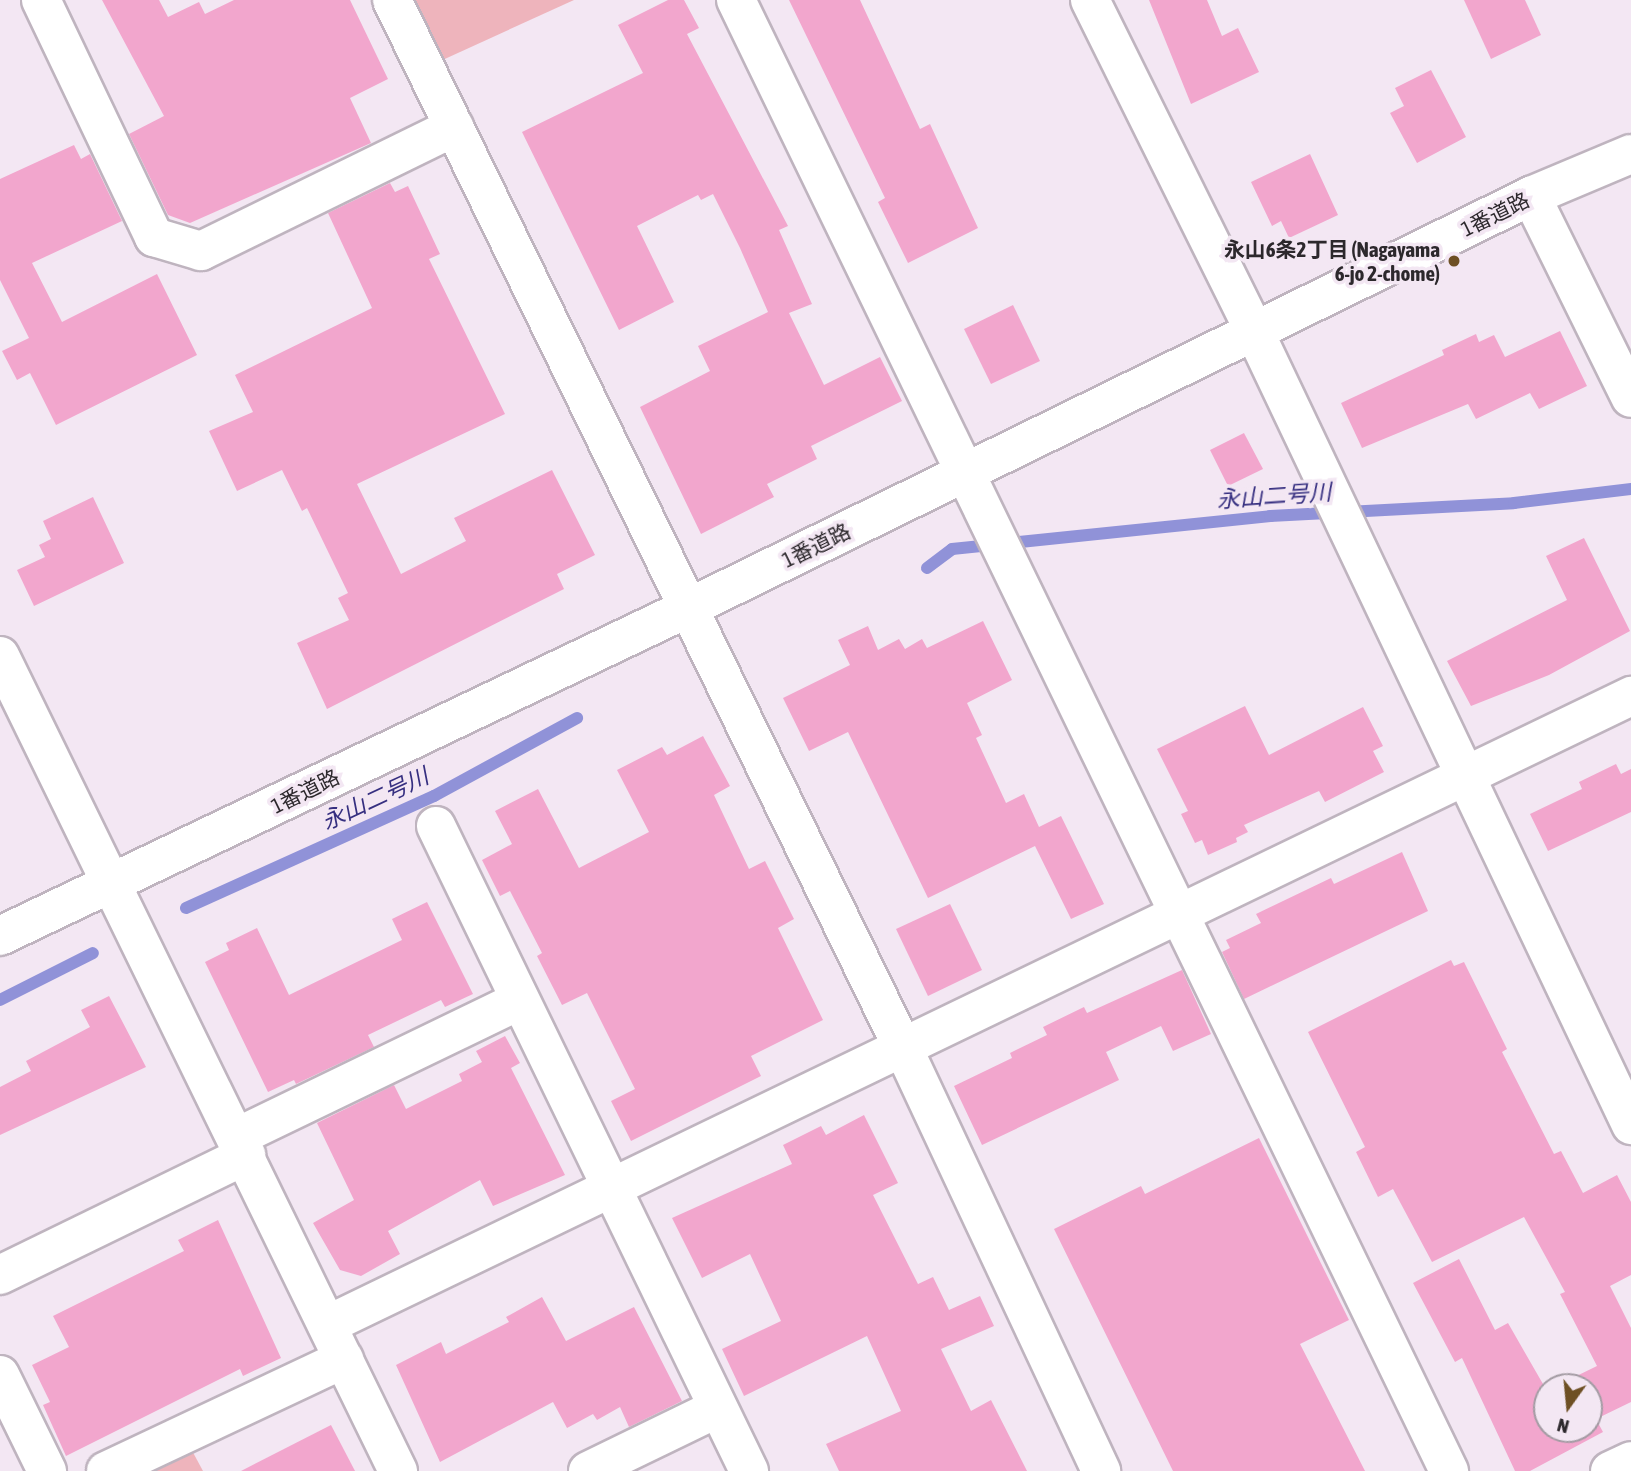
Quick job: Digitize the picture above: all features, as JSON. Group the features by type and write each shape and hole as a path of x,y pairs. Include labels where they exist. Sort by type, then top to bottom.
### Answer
{"street":[{"path":"41,0 154,237 201,251 454,127"},
{"path":"392,0 686,609 904,1050 1101,1471"},
{"path":"736,0 967,471 1449,1471"},
{"path":"1090,0 1255,333 1631,1125"},
{"name":"1番道路","path":"0,936 686,609 1531,196 1631,154"},
{"path":"1531,196 1631,398"},
{"path":"0,656 329,1324 398,1471"},
{"path":"329,1324 904,1050 1631,696"},
{"path":"436,826 749,1471"},
{"path":"0,1275 520,1000"},
{"path":"106,1471 344,1359"},
{"path":"0,1374 47,1471"},
{"path":"588,1471 718,1408"},
{"path":"1610,1471 1631,1461"}],"shaded area":[{"path":"392,0 574,0 425,68"},
{"path":"183,1434 203,1471 106,1471"}],"building":[{"path":"102,0 159,0 168,17 199,2 205,14 234,0 350,0 388,79 350,98 371,143 190,223 168,215 129,134 164,116"},
{"path":"668,0 684,0 699,28 687,34 788,226 779,230 812,304 789,313 824,385 880,357 902,401 811,446 817,459 767,484 774,497 701,534 640,407 710,371 698,346 768,312 740,248 713,194 701,200 698,195 637,226 674,302 619,330 522,132 643,73 618,25"},
{"path":"789,0 860,0 920,129 930,124 978,228 908,263 878,202 885,198"},
{"path":"1149,0 1207,0 1222,36 1238,28 1259,72 1191,104"},
{"path":"1464,0 1525,0 1541,35 1491,59"},
{"path":"1431,70 1466,137 1417,163 1390,113 1404,106 1395,88"},
{"path":"74,145 81,159 90,154 122,221 32,263 62,322 157,274 197,355 56,425 30,373 17,380 2,351 29,338 0,280 0,179"},
{"path":"1310,154 1338,215 1289,238 1281,221 1272,226 1251,182"},
{"path":"390,183 395,192 408,186 440,254 429,259 505,414 357,484 401,574 466,541 454,518 552,470 595,555 557,574 564,589 327,709 297,643 349,620 338,598 348,593 307,508 302,511 282,470 237,491 209,431 253,412 235,375 372,308 328,213"},
{"path":"1013,305 1040,361 991,384 964,329"},
{"path":"1560,331 1587,386 1539,409 1530,393 1476,419 1468,404 1362,448 1341,403 1444,355 1442,350 1476,334 1479,342 1494,335 1505,357"},
{"path":"1244,433 1263,469 1228,486 1210,450"},
{"path":"93,497 124,563 34,606 17,570 45,557 39,545 51,539 43,521"},
{"path":"1584,538 1630,631 1549,675 1471,706 1447,661 1567,600 1546,556"},
{"path":"983,621 1012,680 967,703 982,735 976,738 1006,803 1024,794 1039,827 1061,816 1104,904 1071,919 1035,846 928,898 848,732 809,751 783,698 850,665 838,640 868,626 878,650 899,639 905,649 922,639 927,648"},
{"path":"1245,706 1269,755 1363,707 1383,746 1373,751 1384,772 1325,802 1319,791 1244,825 1248,832 1236,838 1237,842 1208,855 1202,840 1195,843 1181,814 1188,811 1157,749"},
{"path":"703,736 730,786 714,795 749,869 765,861 794,919 778,928 823,1020 751,1056 761,1076 631,1141 611,1101 635,1089 587,993 562,1005 537,956 542,953 510,891 500,896 482,860 512,844 495,811 538,789 579,868 649,832 617,770 662,747 667,755"},
{"path":"1616,764 1621,774 1631,769 1631,812 1548,851 1530,814 1582,789 1579,782"},
{"path":"1402,852 1428,911 1244,999 1222,952 1230,948 1226,940 1261,923 1256,914 1331,878 1334,884"},
{"path":"427,902 473,994 445,1007 441,1000 368,1035 374,1047 296,1084 294,1080 268,1092 205,962 229,950 226,943 257,928 289,995 402,940 392,919"},
{"path":"950,904 982,970 928,996 896,929"},
{"path":"1451,960 1454,966 1464,962 1507,1049 1502,1052 1554,1154 1561,1151 1583,1193 1617,1175 1631,1202 1631,1275 1610,1286 1631,1328 1631,1402 1603,1416 1603,1373 1583,1373 1597,1366 1560,1294 1565,1292 1524,1217 1432,1262 1393,1189 1378,1197 1356,1152 1365,1147 1308,1032"},
{"path":"1182,970 1211,1034 1173,1051 1161,1026 1106,1052 1119,1080 982,1145 954,1086 1012,1058 1010,1053 1047,1035 1043,1027 1084,1007 1087,1013"},
{"path":"109,996 146,1067 0,1135 0,1087 31,1071 26,1061 90,1027 81,1010"},
{"path":"505,1036 520,1063 511,1068 565,1175 493,1206 480,1180 388,1231 400,1254 361,1276 340,1270 313,1223 354,1200 317,1123 394,1085 406,1109 462,1081 459,1074 482,1062 476,1051"},
{"path":"864,1115 898,1183 873,1195 918,1284 933,1277 949,1310 980,1296 994,1326 941,1349 971,1411 991,1400 1027,1471 839,1471 826,1444 901,1411 867,1336 744,1396 722,1349 781,1321 750,1254 702,1278 672,1218 792,1164 783,1145 821,1126 826,1135"},
{"path":"1259,1138 1349,1320 1300,1344 1365,1471 1173,1471 1054,1229 1141,1186 1145,1194"},
{"path":"218,1220 281,1358 243,1376 240,1369 66,1456 43,1405 50,1402 32,1365 69,1347 53,1316 184,1251 178,1240"},
{"path":"1459,1259 1495,1330 1508,1323 1537,1373 1533,1373 1533,1443 1582,1443 1530,1471 1515,1471 1462,1358 1455,1362 1413,1283"},
{"path":"542,1297 566,1341 634,1307 682,1401 629,1427 620,1407 597,1420 593,1414 567,1428 553,1402 440,1462 396,1365 441,1342 446,1354 509,1322 506,1317"},
{"path":"331,1425 355,1471 241,1471"}],"waterway":[{"name":"永山二号川","path":"927,568 952,549 1270,516 1514,503 1631,489"},
{"name":"永山二号川","path":"186,908 434,796 577,718"},
{"name":"永山二号川","path":"0,1000 93,953"}],"place":[{"name":"永山6条2丁目 (Nagayama 6-jo 2-chome)","path":"1454,261"}]}
